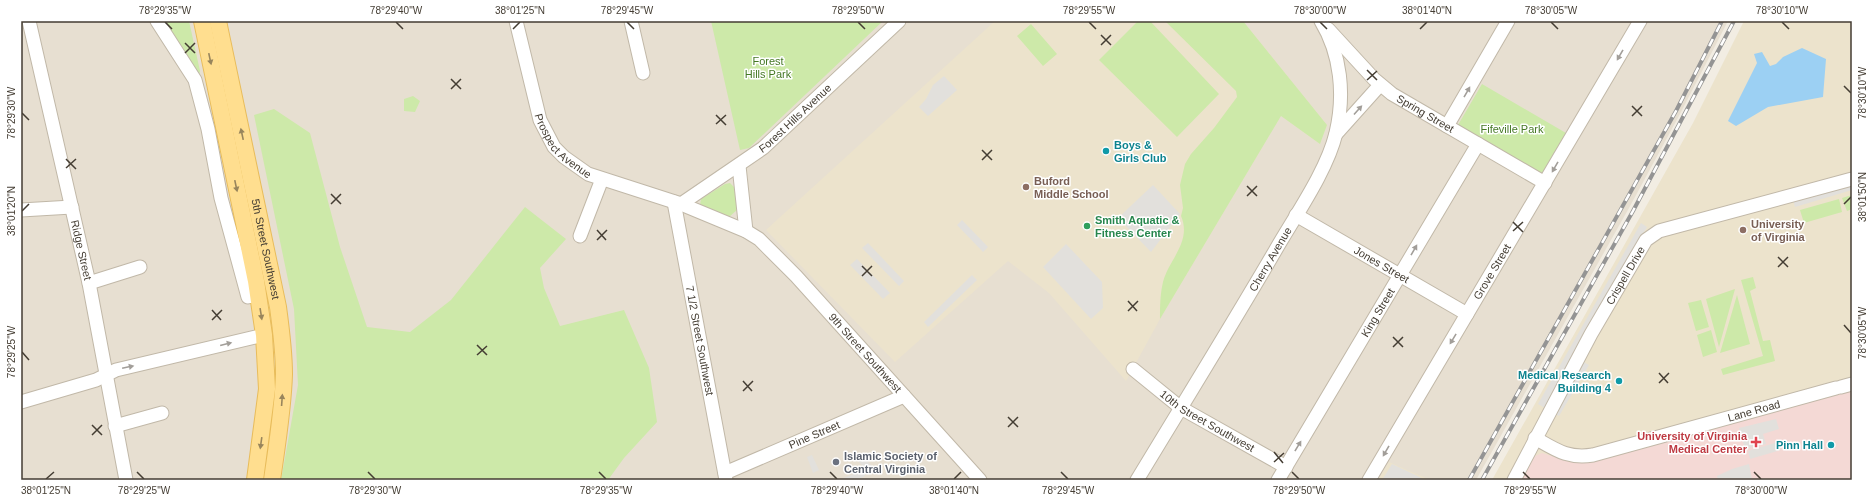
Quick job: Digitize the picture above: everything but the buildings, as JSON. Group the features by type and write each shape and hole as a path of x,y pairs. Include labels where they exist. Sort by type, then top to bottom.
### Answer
{"main road":[{"name":"5th Street Southwest","path":"202,21 242,213 264,335 267,389 255,480"},
{"name":"5th Street Southwest","path":"218,21 278,307 282,337 284,373 272,480"}],"street":[{"name":"Ridge Street","path":"29,21 89,283 126,480"},
{"name":"5th Street Southwest","path":"157,21 195,80 208,129 213,163 226,217 248,297 258,295"},
{"name":"Prospect Avenue","path":"516,21 540,120 554,147 575,166 602,179 678,203"},
{"path":"631,21 643,73"},
{"name":"Forest Hills Avenue","path":"678,203 739,166 763,148 899,21"},
{"path":"1447,126 1508,21"},
{"name":"Grove Street","path":"1369,480 1640,21"},
{"name":"Spring Street","path":"1322,22 1380,85 1392,94 1545,183"},
{"name":"Cherry Avenue","path":"1137,480 1296,215 1322,168 1335,134 1341,102 1340,81 1334,49 1322,22"},
{"path":"1335,134 1380,85"},
{"path":"216,90 232,86"},
{"name":"King Street","path":"1278,480 1478,144"},
{"path":"739,166 746,231"},
{"path":"580,236 602,179"},
{"name":"Crispell Drive","path":"1514,480 1535,438 1642,245 1651,235 1659,231 1718,214 1852,179"},
{"name":"9th Street Southwest","path":"678,203 746,231 759,239 796,276 980,480"},
{"name":"7 1/2 Street Southwest","path":"678,203 726,477"},
{"path":"21,210 72,207"},
{"name":"5th Street Southwest","path":"226,217 242,213"},
{"name":"Jones Street","path":"1296,215 1467,314"},
{"path":"89,283 140,266"},
{"path":"21,402 96,380 116,370 264,335"},
{"name":"10th Street Southwest","path":"1133,369 1181,408 1286,467"},
{"name":"Lane Road","path":"1535,438 1564,454 1580,457 1593,455 1843,386"},
{"name":"Pine Street","path":"726,477 904,396"},
{"path":"115,426 162,413"}],"shaded area":[{"path":"21,21 1728,21 1629,208 1476,480 21,480"},
{"name":"Buford Middle School","path":"995,21 1243,21 1327,125 1320,144 1281,116 1160,319 1126,381 1049,293 1008,261 895,362 766,230"},
{"name":"University of Virginia","path":"1744,21 1852,21 1852,480 1492,480 1693,123"},
{"path":"944,76 957,90 928,116 919,107 926,99 933,85"},
{"path":"1852,184 1852,190 1795,207 1793,200"},
{"path":"1153,185 1180,214 1151,252 1118,218"},
{"path":"962,220 988,247 983,252 957,225"},
{"path":"1641,223 1647,227 1573,356 1589,365 1559,416 1538,404"},
{"path":"868,243 904,281 899,286 862,248"},
{"path":"1066,244 1102,282 1103,308 1091,319 1043,267"},
{"path":"857,259 890,293 883,299 850,265"},
{"path":"972,275 977,280 928,327 924,322"},
{"name":"University of Virginia Medical Center","path":"1852,391 1852,480 1521,480 1535,456 1542,453 1568,461 1590,461"},
{"path":"1776,419 1779,429 1763,434 1766,444 1745,449 1739,428"},
{"path":"1778,442 1781,450 1750,459 1748,451"},
{"path":"812,455 819,470 813,473 807,457"},
{"path":"861,455 874,468 869,472 857,460"},
{"path":"1389,462 1430,480 1378,480"},
{"path":"1392,464 1426,480 1382,480"},
{"path":"1749,464 1752,479 1718,480 1717,476 1732,469"},
{"path":"863,470 865,476 857,480 839,480"}],"green space":[{"path":"160,21 189,21 200,71 199,76"},
{"name":"Forest Hills Park","path":"711,21 883,21 749,148 740,150"},
{"path":"1138,21 1150,21 1219,94 1177,137 1099,60"},
{"path":"1165,21 1243,21 1327,125 1320,144 1281,116 1160,319 1163,282 1182,242 1184,234 1184,225 1181,216 1183,208 1180,185 1185,164 1191,154 1214,128 1237,97 1236,91"},
{"path":"1031,24 1057,54 1043,66 1017,36"},
{"name":"Fifeville Park","path":"1482,84 1566,133 1542,174 1458,125"},
{"path":"413,96 420,101 415,112 404,111 404,99"},
{"path":"274,109 310,133 340,247 367,327 410,332 451,300 525,207 566,239 540,268 544,288 560,326 624,310 649,368 657,422 624,458 608,480 281,480 298,385 294,309 254,115"},
{"path":"730,183 736,189 737,210 729,217 700,205 701,199 725,184"},
{"path":"1852,195 1852,209 1847,211 1842,198"},
{"path":"1839,199 1842,212 1804,223 1800,210"},
{"path":"1753,277 1756,288 1750,291 1763,341 1770,340 1775,361 1723,375 1721,369 1763,356 1741,280"},
{"path":"1735,289 1719,347 1706,299"},
{"path":"1737,295 1750,344 1720,353"},
{"path":"1701,300 1709,327 1696,331 1688,303"},
{"path":"1711,330 1717,352 1703,357 1697,335"}],"water":[{"path":"1802,48 1826,59 1823,97 1768,107 1736,126 1728,121 1757,63 1754,54 1762,52 1770,66 1776,64 1783,57"}],"railway":[{"path":"1469,480 1676,111 1722,21"},
{"path":"1482,480 1633,211 1734,21"}],"place":[{"name":"Boys & Girls Club","path":"1106,151"},
{"name":"Buford Middle School","path":"1026,187"},
{"name":"Smith Aquatic & Fitness Center","path":"1087,226"},
{"name":"University of Virginia","path":"1743,230"},
{"name":"Medical Research Building 4","path":"1619,381"},
{"name":"University of Virginia Medical Center","path":"1756,442"},
{"name":"Pinn Hall","path":"1831,445"},
{"name":"Islamic Society of Central Virginia","path":"836,462"}]}
